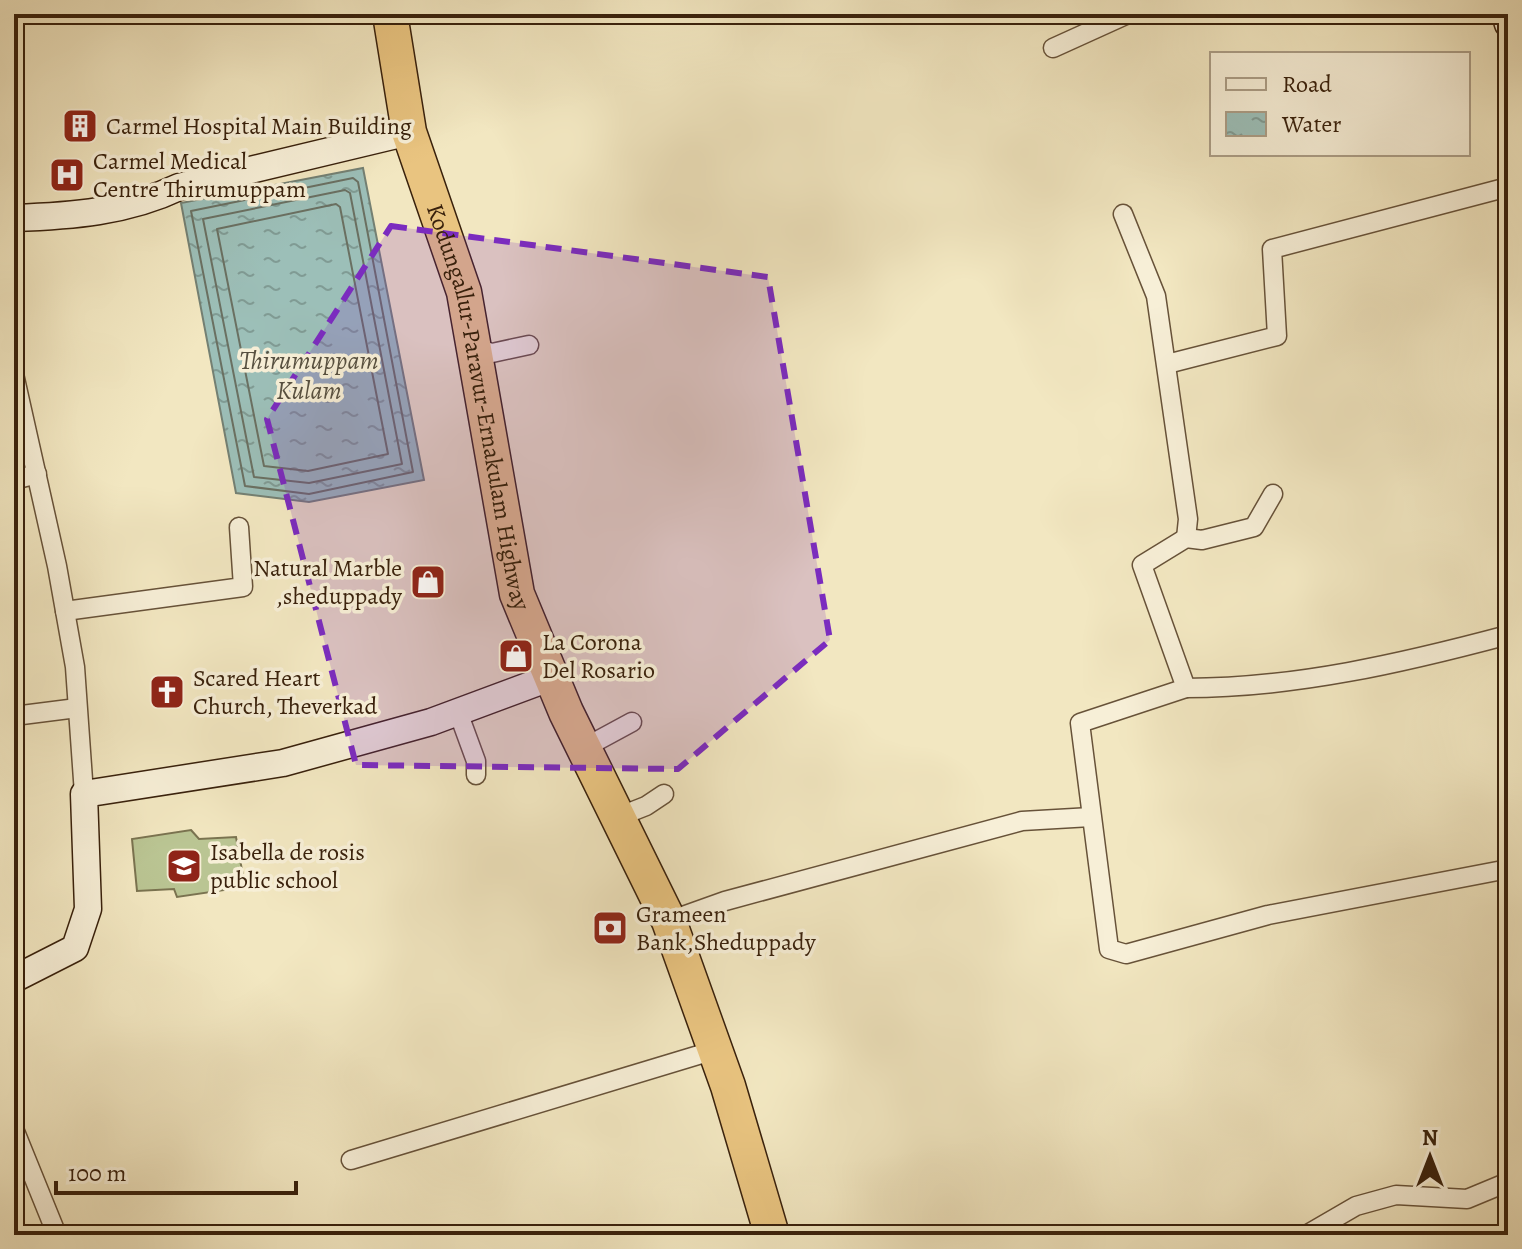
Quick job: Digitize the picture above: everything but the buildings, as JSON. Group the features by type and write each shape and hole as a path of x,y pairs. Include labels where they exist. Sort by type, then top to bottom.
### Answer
{"highway":[{"name":"Kodungallur-Paravur-Ernakulam Highway","path":"390,14 409,132 464,292 517,594 584,748 669,921 715,1050 772,1235"}],"street":[{"path":"1053,48 1128,14"},
{"path":"1505,14 1508,24"},
{"path":"14,218 88,215 161,196 179,187 409,132"},
{"path":"1167,364 1277,336 1272,249 1508,187"},
{"path":"1123,214 1156,296 1188,519 1186,538"},
{"path":"474,348 492,353 529,345"},
{"path":"14,374 75,667 88,909 75,948 14,979"},
{"path":"14,480 37,474"},
{"path":"1186,688 1142,565 1186,538 1202,540 1254,527 1273,494"},
{"path":"65,611 243,587 239,527"},
{"path":"1508,635 1362,670 1239,688 1186,688 1080,723 1104,930 1109,949 1126,954 1268,915 1508,869"},
{"path":"84,794 283,763 458,712 552,677"},
{"path":"14,716 77,708"},
{"path":"458,712 476,761 476,775"},
{"path":"584,748 632,722"},
{"path":"618,817 664,794"},
{"path":"669,921 725,901 1022,821 1091,817"},
{"path":"351,1160 715,1050"},
{"path":"14,1129 57,1235"},
{"path":"1306,1235 1356,1206 1396,1195 1467,1199 1508,1182"}],"highlighted area":[{"path":"391,226 768,277 830,640 678,769 356,765 267,419"}],"green space":[{"path":"191,830 199,839 236,837 245,887 177,897 174,889 137,891 132,839"}],"water":[{"name":"Thirumuppam Kulam","path":"363,168 424,480 309,502 236,493 181,203"}],"place":[{"name":"Carmel Hospital Main Building","path":"80,126"},
{"name":"Carmel Medical Centre Thirumuppam","path":"67,175"},
{"name":"Natural Marble ,sheduppady","path":"428,582"},
{"name":"La Corona Del Rosario","path":"516,656"},
{"name":"Scared Heart Church, Theverkad","path":"167,692"},
{"name":"Isabella de rosis public school","path":"184,866"},
{"name":"Grameen Bank,Sheduppady","path":"610,928"}]}
